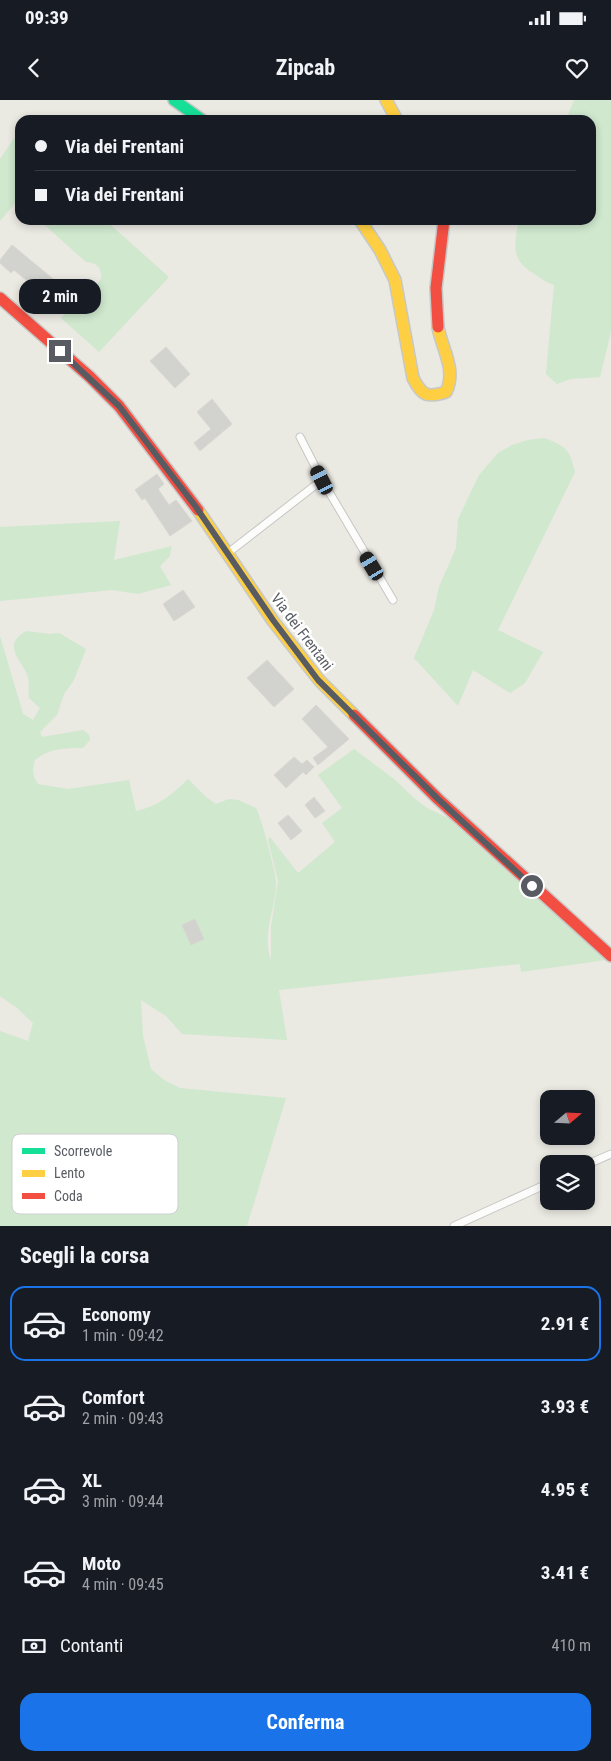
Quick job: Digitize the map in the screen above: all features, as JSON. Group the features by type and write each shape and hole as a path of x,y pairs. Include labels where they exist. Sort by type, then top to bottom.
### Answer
{"main road":[{"path":"174,100 195,115"},
{"path":"386,100 394,115"},
{"path":"363,225 380,250 395,280 413,378 422,392 434,396 446,392 451,376 440,338 435,302 437,268 443,225"},
{"name":"Via dei Frentani","path":"0,298 119,406 196,507 273,620 318,680 438,799 611,956"}],"lane":[{"path":"300,437 322,480 393,600"},
{"path":"228,553 322,480"},
{"path":"595,1161 611,1154"},
{"path":"454,1226 540,1186"}],"green space":[{"path":"574,100 611,100 611,332 600,377 570,379 557,384 546,374 554,285 542,279 522,264 518,258 515,245 518,225 596,225 596,115 568,115"},
{"path":"14,138 15,203 0,221 0,159"},
{"path":"45,225 111,225 169,277 99,352 61,318 88,288 98,283 101,278 100,269 92,263 86,262"},
{"path":"544,438 562,446 566,450 575,472 498,630 543,652 525,683 510,693 473,670 458,706 414,658 434,610 439,587 456,548 458,519 479,475 498,453 512,445"},
{"path":"120,521 114,560 172,546 170,556 160,566 171,585 138,594 112,590 0,601 0,527"},
{"path":"26,631 50,634 59,633 86,649 74,680 64,694 57,715 40,732 42,737 83,730 89,735 90,740 83,748 52,751 35,760 33,773 38,784 68,789 129,780 136,811 164,799 188,779 216,804 229,799 238,800 256,808 268,845 276,883 268,931 268,951 271,960 271,927 278,881 268,840 270,837 298,873 335,842 322,823 342,808 318,775 354,749 394,779 427,808 448,818 606,960 521,972 520,964 279,990 287,1040 182,1034 166,1016 141,1000 143,1036 151,1069 164,1080 180,1088 286,1098 247,1226 0,1226 0,1031 28,1041 33,1023 0,996 0,636 23,714 33,720 40,708 29,698 28,676 15,652 15,642"}],"building":[{"path":"12,245 63,287 60,290 66,296 54,310 40,297 43,294 14,270 11,273 0,263 0,260"},
{"path":"166,347 190,374 175,388 150,361"},
{"path":"212,399 232,424 200,451 194,443 211,429 197,412"},
{"path":"157,474 164,484 158,489 169,505 176,500 192,521 170,536 145,498 142,500 135,490"},
{"path":"183,590 195,607 174,621 163,604"},
{"path":"267,660 294,689 274,707 247,678"},
{"path":"316,705 349,739 318,765 313,758 328,747 302,719"},
{"path":"294,757 302,764 307,760 314,767 306,775 303,772 286,788 274,775"},
{"path":"314,797 325,811 315,818 305,805"},
{"path":"288,815 302,831 291,840 278,823"},
{"path":"195,919 204,939 191,945 182,925"}],"traffic: fast":[{"path":"174,100 195,115"}],"traffic: slow":[{"path":"386,100 394,115"},
{"path":"363,225 380,250 395,280 413,378 419,389 430,395 446,392 450,376 448,359 438,327"},
{"path":"198,510 273,621 319,680 354,715"}],"traffic: jam":[{"path":"438,327 436,288 443,225"},
{"path":"0,298 90,377 119,406 198,510"},
{"path":"354,715 438,799 611,956"}],"route":[{"path":"60,351 119,406 196,507 273,620 318,680 438,799 532,886"}]}
